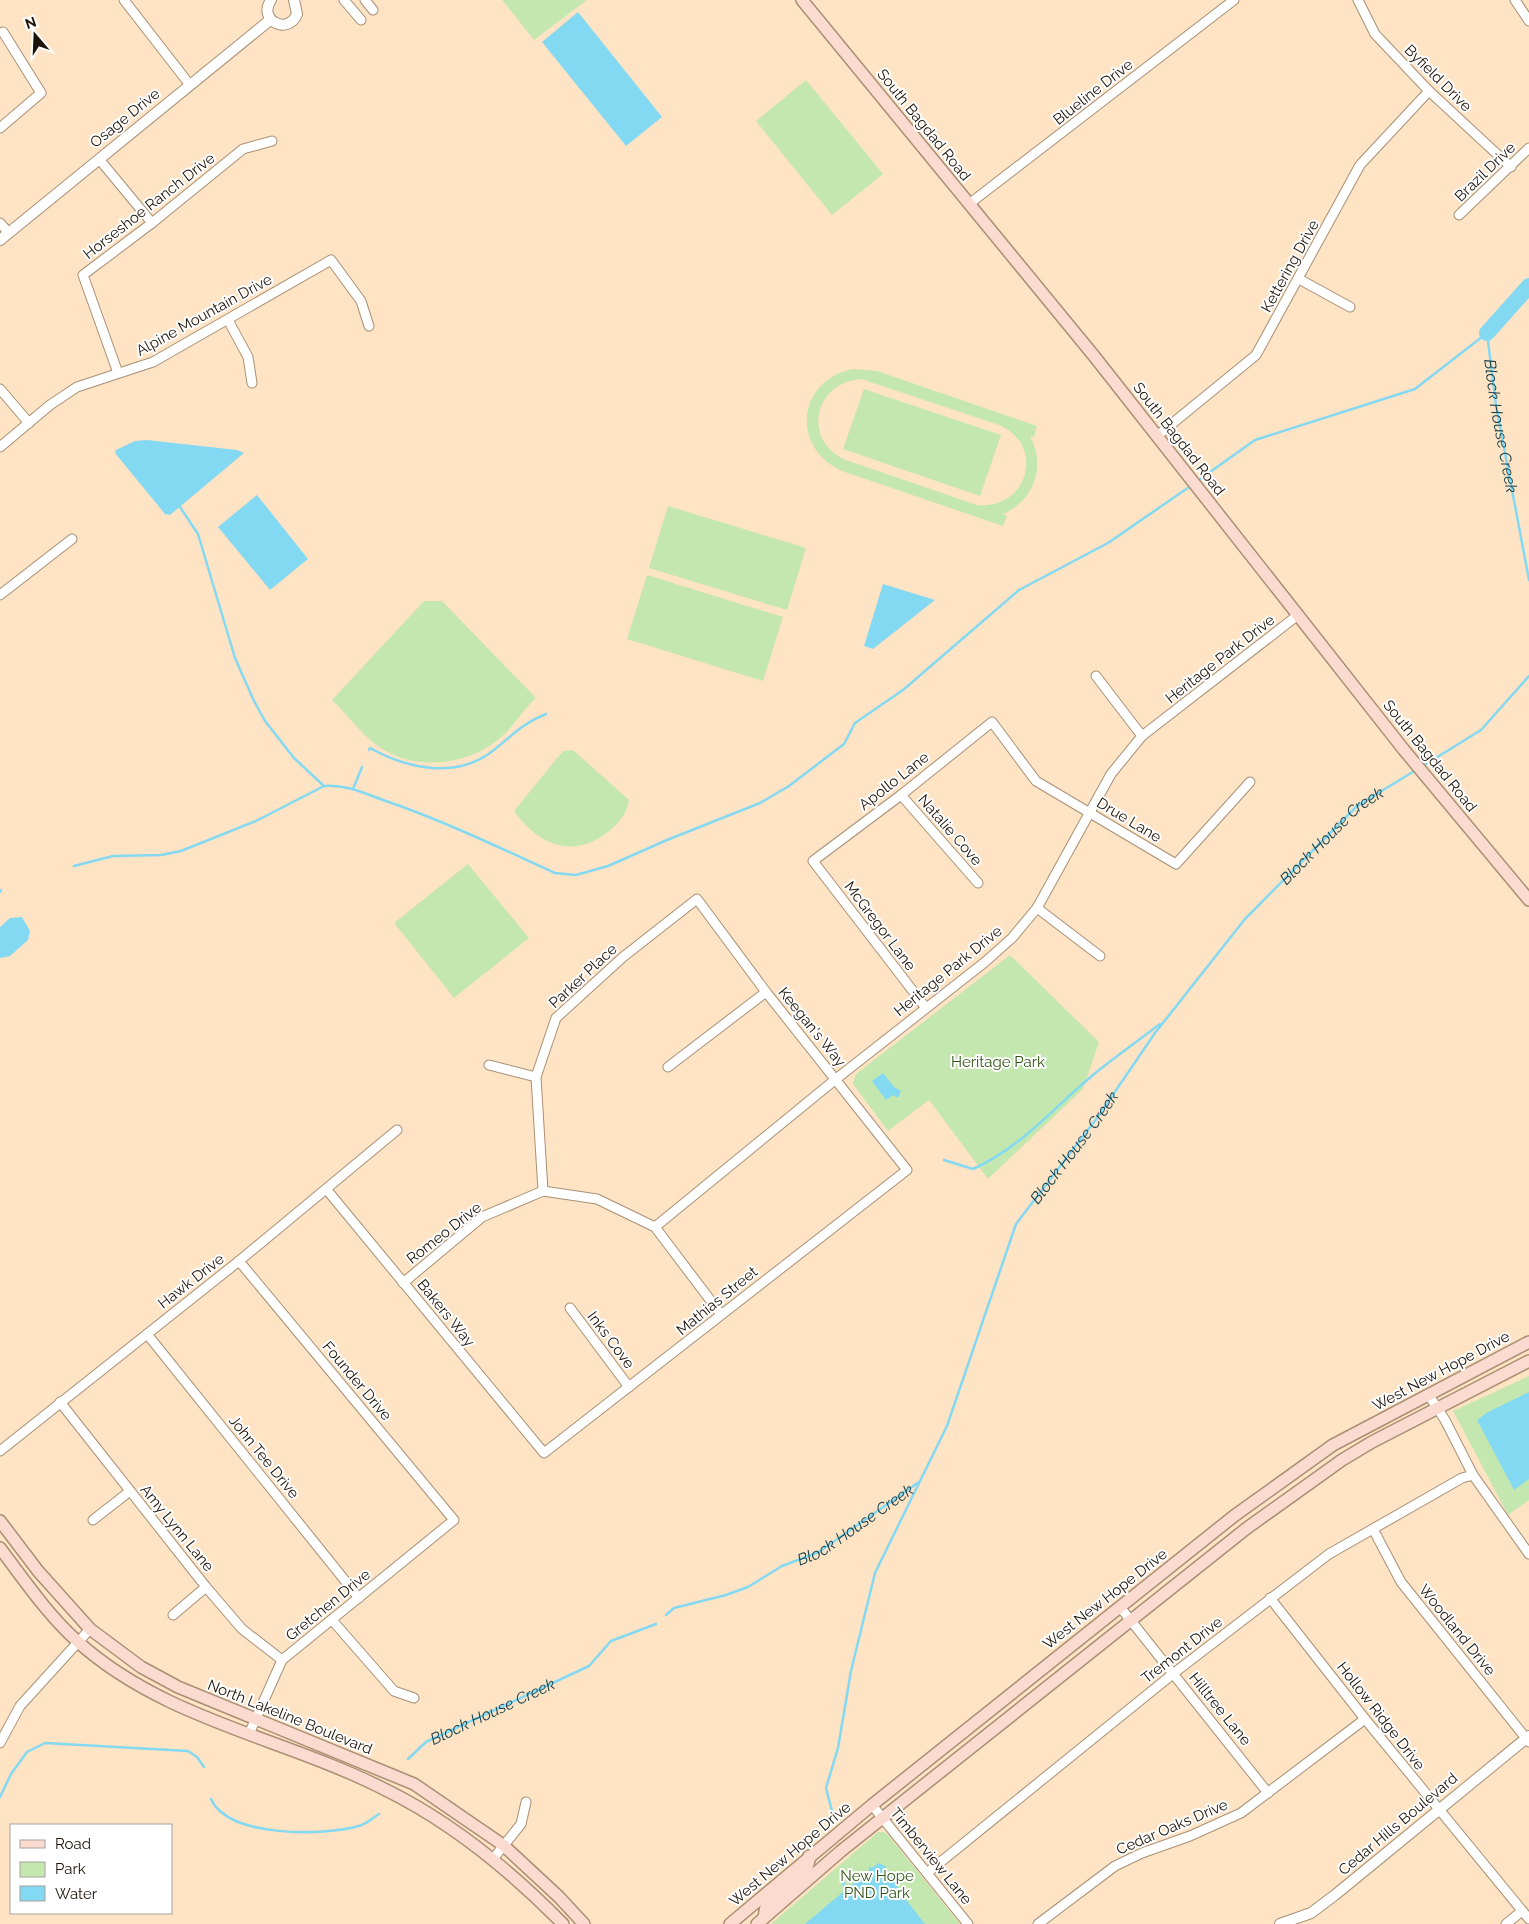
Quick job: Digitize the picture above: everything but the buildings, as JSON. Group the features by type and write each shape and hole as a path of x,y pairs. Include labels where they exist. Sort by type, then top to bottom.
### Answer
{"main road":[{"name":"South Bagdad Road","path":"802,0 1157,436 1404,750 1529,900"},
{"name":"West New Hope Drive","path":"730,1924 872,1805 1234,1516 1333,1445 1529,1342"},
{"name":"West New Hope Drive","path":"760,1921 840,1851 1247,1528 1342,1460 1372,1442 1529,1361"},
{"name":"North Lakeline Boulevard","path":"0,1521 38,1571 90,1629 141,1666 178,1687 414,1784 503,1845 559,1897 584,1924"},
{"name":"North Lakeline Boulevard","path":"0,1548 27,1584 78,1642 141,1687 249,1734 330,1764 387,1790 445,1824 493,1858 563,1924"},
{"path":"760,1921 767,1903 805,1871 810,1864 809,1856"}],"street":[{"path":"124,0 190,85"},
{"path":"271,0 267,10 270,20 283,26 292,22 297,14 294,0"},
{"path":"344,0 361,20"},
{"path":"365,0 373,10"},
{"name":"Blueline Drive","path":"969,204 1223,3 1234,0"},
{"name":"Byfield Drive","path":"1358,0 1375,34 1429,91 1511,167"},
{"path":"1516,0 1529,21"},
{"name":"Osage Drive","path":"0,240 270,20"},
{"path":"0,128 41,93 3,32"},
{"name":"Kettering Drive","path":"1157,436 1256,355 1360,165 1429,91"},
{"name":"Horseshoe Ranch Drive","path":"118,373 83,275 152,223 243,149 272,141"},
{"name":"Brazil Drive","path":"1459,215 1529,148"},
{"path":"99,159 152,223"},
{"path":"0,222 9,233"},
{"name":"Alpine Mountain Drive","path":"0,447 50,405 77,387 154,362 330,260 361,301 369,326"},
{"path":"1299,279 1350,308"},
{"path":"228,320 248,357 252,383"},
{"path":"0,389 29,423"},
{"path":"0,594 72,539"},
{"name":"Heritage Park Drive","path":"655,1227 836,1079 999,950 1037,908 1088,812 1112,774 1142,736 1298,615"},
{"path":"1096,676 1142,736"},
{"name":"Apollo Lane","path":"813,861 901,795 992,722"},
{"name":"Drue Lane","path":"992,722 1036,781 1176,864 1250,782"},
{"name":"Natalie Cove","path":"901,795 978,883"},
{"name":"McGregor Lane","path":"813,861 926,1008"},
{"name":"Keegan's Way","path":"697,899 766,992 908,1170"},
{"name":"Parker Place","path":"543,1191 536,1077 556,1018 622,957 697,899"},
{"path":"1037,908 1100,956"},
{"path":"668,1067 766,992"},
{"path":"490,1065 536,1077"},
{"name":"Hawk Drive","path":"0,1451 327,1190 397,1130"},
{"name":"Mathias Street","path":"544,1453 720,1314 908,1170"},
{"name":"Bakers Way","path":"327,1190 544,1453"},
{"path":"543,1191 597,1199 655,1227 720,1314"},
{"name":"Romeo Drive","path":"403,1283 482,1217 543,1191"},
{"name":"Founder Drive","path":"239,1261 454,1520"},
{"name":"Inks Cove","path":"570,1308 629,1387"},
{"name":"John Tee Drive","path":"147,1334 359,1598"},
{"path":"1428,1394 1473,1475 1529,1554"},
{"name":"Amy Lynn Lane","path":"60,1402 206,1587 242,1629 282,1660"},
{"name":"Tremont Drive","path":"927,1873 1174,1674 1329,1554 1462,1478 1473,1475"},
{"path":"93,1520 130,1491"},
{"name":"Gretchen Drive","path":"249,1734 282,1660 454,1520"},
{"name":"Woodland Drive","path":"1374,1529 1401,1582 1528,1739"},
{"path":"173,1615 206,1587"},
{"name":"Hollow Ridge Drive","path":"1270,1598 1438,1809 1529,1919"},
{"name":"Hilltree Lane","path":"1120,1607 1268,1792"},
{"path":"332,1620 394,1691 414,1698"},
{"path":"0,1743 20,1706 90,1629"},
{"name":"Cedar Oaks Drive","path":"1038,1924 1115,1866 1142,1853 1190,1836 1241,1813 1365,1718"},
{"name":"Cedar Hills Boulevard","path":"1280,1924 1311,1913 1438,1809 1528,1739"},
{"path":"493,1858 521,1824 526,1802"},
{"name":"Timberview Lane","path":"872,1805 968,1924"},
{"path":"1506,1924 1522,1911"}],"green space":[{"path":"502,0 587,0 534,40"},
{"path":"806,80 883,174 832,215 756,121"},
{"path":"853,369 877,371 1037,426 1034,437 1030,436 1035,447 1037,470 1030,491 1014,508 1003,514 1007,516 1003,526 842,471 825,460 814,447 808,432 807,416 811,400 820,386 834,376","holes":["861,379 999,425 1014,434 1023,447 1026,460 1025,474 1019,487 1009,497 995,504 977,505 846,460 832,451 823,440 819,427 819,414 824,401 832,391 845,383"]},
{"path":"864,389 1001,435 980,496 843,449"},
{"path":"668,506 806,548 787,610 649,568"},
{"path":"647,575 783,617 763,681 627,639"},
{"path":"424,601 442,601 536,698 500,738 472,755 457,760 424,762 407,760 392,754 372,741 332,700"},
{"path":"573,750 629,800 622,817 616,825 596,840 583,845 557,845 534,833 514,811 563,751"},
{"path":"468,864 529,938 454,998 394,923"},
{"name":"Heritage Park","path":"1010,955 1099,1042 1083,1089 988,1179 929,1100 888,1131 853,1084 856,1074"},
{"path":"1529,1376 1529,1500 1508,1515 1453,1411"},
{"name":"New Hope PND Park","path":"878,1832 884,1832 888,1835 960,1924 771,1924"}],"water":[{"path":"578,12 662,117 626,146 542,42"},
{"path":"147,440 237,450 244,453 170,515 165,514 115,453 116,450 135,441"},
{"path":"257,495 308,559 270,590 218,527"},
{"path":"883,584 935,600 873,649 864,646"},
{"path":"22,917 30,931 28,940 10,956 0,958 0,927 10,918"},
{"path":"883,1073 894,1087 901,1091 898,1098 893,1095 886,1100 872,1081"},
{"path":"1529,1392 1529,1479 1514,1490 1477,1420 1488,1412"},
{"path":"879,1863 885,1866 901,1892 905,1891 907,1894 904,1897 925,1924 805,1924 869,1870 869,1866 872,1868"}],"waterway":[{"name":"Block House Creek","path":"1487,333 1529,286"},
{"name":"Block House Creek","path":"1487,333 1496,405 1529,580"},
{"path":"1196,482 1255,440 1415,389 1487,333"},
{"path":"74,866 113,856 161,855 181,851 256,821 324,786 346,788 361,792 427,816 555,873 576,875 608,866 760,803 789,786 844,744 855,723 903,690 1019,590 1108,543 1192,485"},
{"path":"180,507 198,534 235,658 254,701 265,721 294,758 324,786"},
{"name":"Block House Creek","path":"1423,766 1481,730 1529,676"},
{"path":"369,750 370,748 399,761 430,768 461,766 476,761 490,753 523,726 546,714"},
{"path":"353,789 362,767"},
{"name":"Block House Creek","path":"833,1815 826,1788 838,1748 851,1671 875,1573 947,1426 1016,1224 1097,1118 1155,1033 1245,919 1357,806 1416,770"},
{"path":"944,1160 973,1169 991,1160 1022,1138 1093,1075 1160,1024"},
{"name":"Block House Creek","path":"666,1615 674,1608 726,1595 748,1587 782,1566 819,1552 919,1482"},
{"name":"Block House Creek","path":"408,1759 426,1742 589,1666 611,1641 656,1624"},
{"name":"Block House Creek","path":"0,1797 11,1774 27,1752 45,1743 188,1751 197,1757 204,1767"},
{"name":"Block House Creek","path":"211,1799 221,1812 236,1821 278,1831 301,1832 343,1829 362,1825 379,1814"},
{"path":"843,1880 845,1894"}]}
